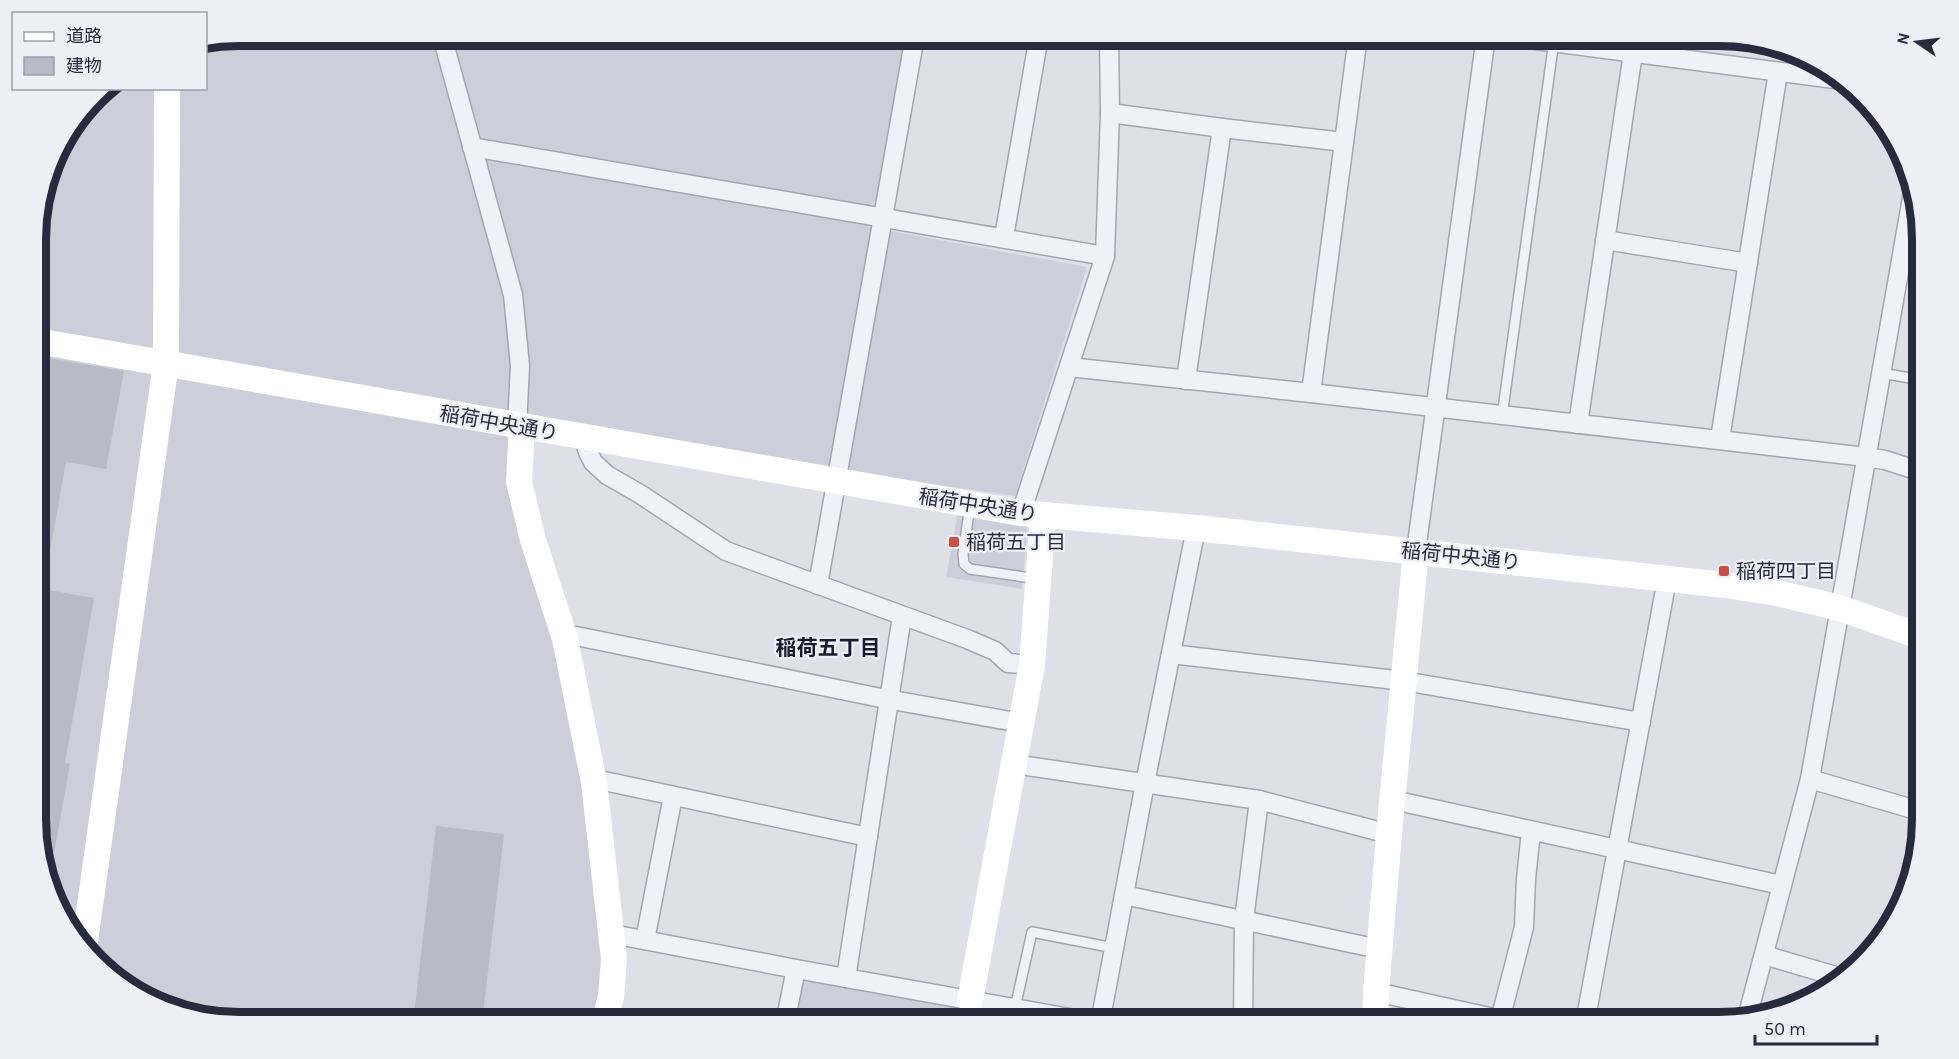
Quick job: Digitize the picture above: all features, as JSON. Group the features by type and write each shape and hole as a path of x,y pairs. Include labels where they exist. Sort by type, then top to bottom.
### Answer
{"street":[{"path":"1004,237 1037,46"},
{"path":"970,1000 1032,665 1038,579 1032,515 1069,367 1105,256 1110,113 1109,46"},
{"path":"1311,393 1357,46"},
{"path":"1375,1012 1389,834 1416,551 1485,46"},
{"path":"1587,46 1825,78"},
{"path":"445,47 513,295 520,366 519,482 533,540 565,639 594,782 614,959 611,997 607,1012"},
{"path":"818,585 913,47"},
{"path":"1578,423 1632,53"},
{"path":"1720,440 1778,72"},
{"path":"86,936 166,363 167,90"},
{"path":"1110,113 1344,142"},
{"path":"1186,380 1222,128"},
{"path":"472,147 1105,256"},
{"path":"1749,1010 1810,779 1910,209"},
{"path":"1605,240 1748,263"},
{"name":"稲荷中央通り","path":"47,342 1032,515 1196,528 1736,586 1840,608 1912,633"},
{"path":"1069,367 1866,457 1912,468"},
{"path":"584,437 593,462 607,475 726,551 967,639 995,651 1008,663 1032,665"},
{"path":"1101,1012 1196,528"},
{"path":"1587,1012 1666,579"},
{"path":"846,978 902,616"},
{"path":"565,639 576,636 889,700 1021,723"},
{"path":"1171,654 1404,681 1641,722"},
{"path":"1013,764 1258,800 1389,834"},
{"path":"1810,779 1912,809"},
{"path":"594,782 604,781 868,837"},
{"path":"645,940 673,796"},
{"path":"1243,1012 1244,920 1258,800"},
{"path":"1393,800 1781,885"},
{"path":"1508,1012 1524,927 1531,831"},
{"path":"1124,895 1379,949"},
{"path":"612,934 1037,1012"},
{"path":"1764,955 1833,975"},
{"path":"787,1012 796,969"},
{"path":"1376,992 1463,1012"}],"lane":[{"path":"1502,416 1553,46"},
{"path":"1881,373 1912,378"},
{"path":"970,505 963,554 964,564 970,569 1038,579"},
{"path":"1015,1008 1032,932 1114,948"}],"shaded area":[{"path":"227,47 904,47 877,200 870,205 868,227 1087,267 1015,496 855,473 504,412 508,440 507,483 549,623 577,752 602,956 602,982 595,1012 214,1011 166,998 122,973 86,937 72,916 53,869 46,819 47,227 53,190 72,143 86,122 118,90 207,90 207,49"},
{"path":"958,512 1028,523 1022,589 946,577"},
{"path":"804,977 983,1012 797,1012"}],"building":[{"path":"47,358 124,371 106,469 66,462 46,571"},
{"path":"46,590 94,598 65,763 70,764 52,864 46,819"},
{"path":"436,826 504,834 483,1012 414,1012"}],"place":[{"name":"稲荷五丁目","path":"954,542"},
{"name":"稲荷四丁目","path":"1724,571"}],"district":[{"name":"稲荷五丁目","path":"828,648"}]}
